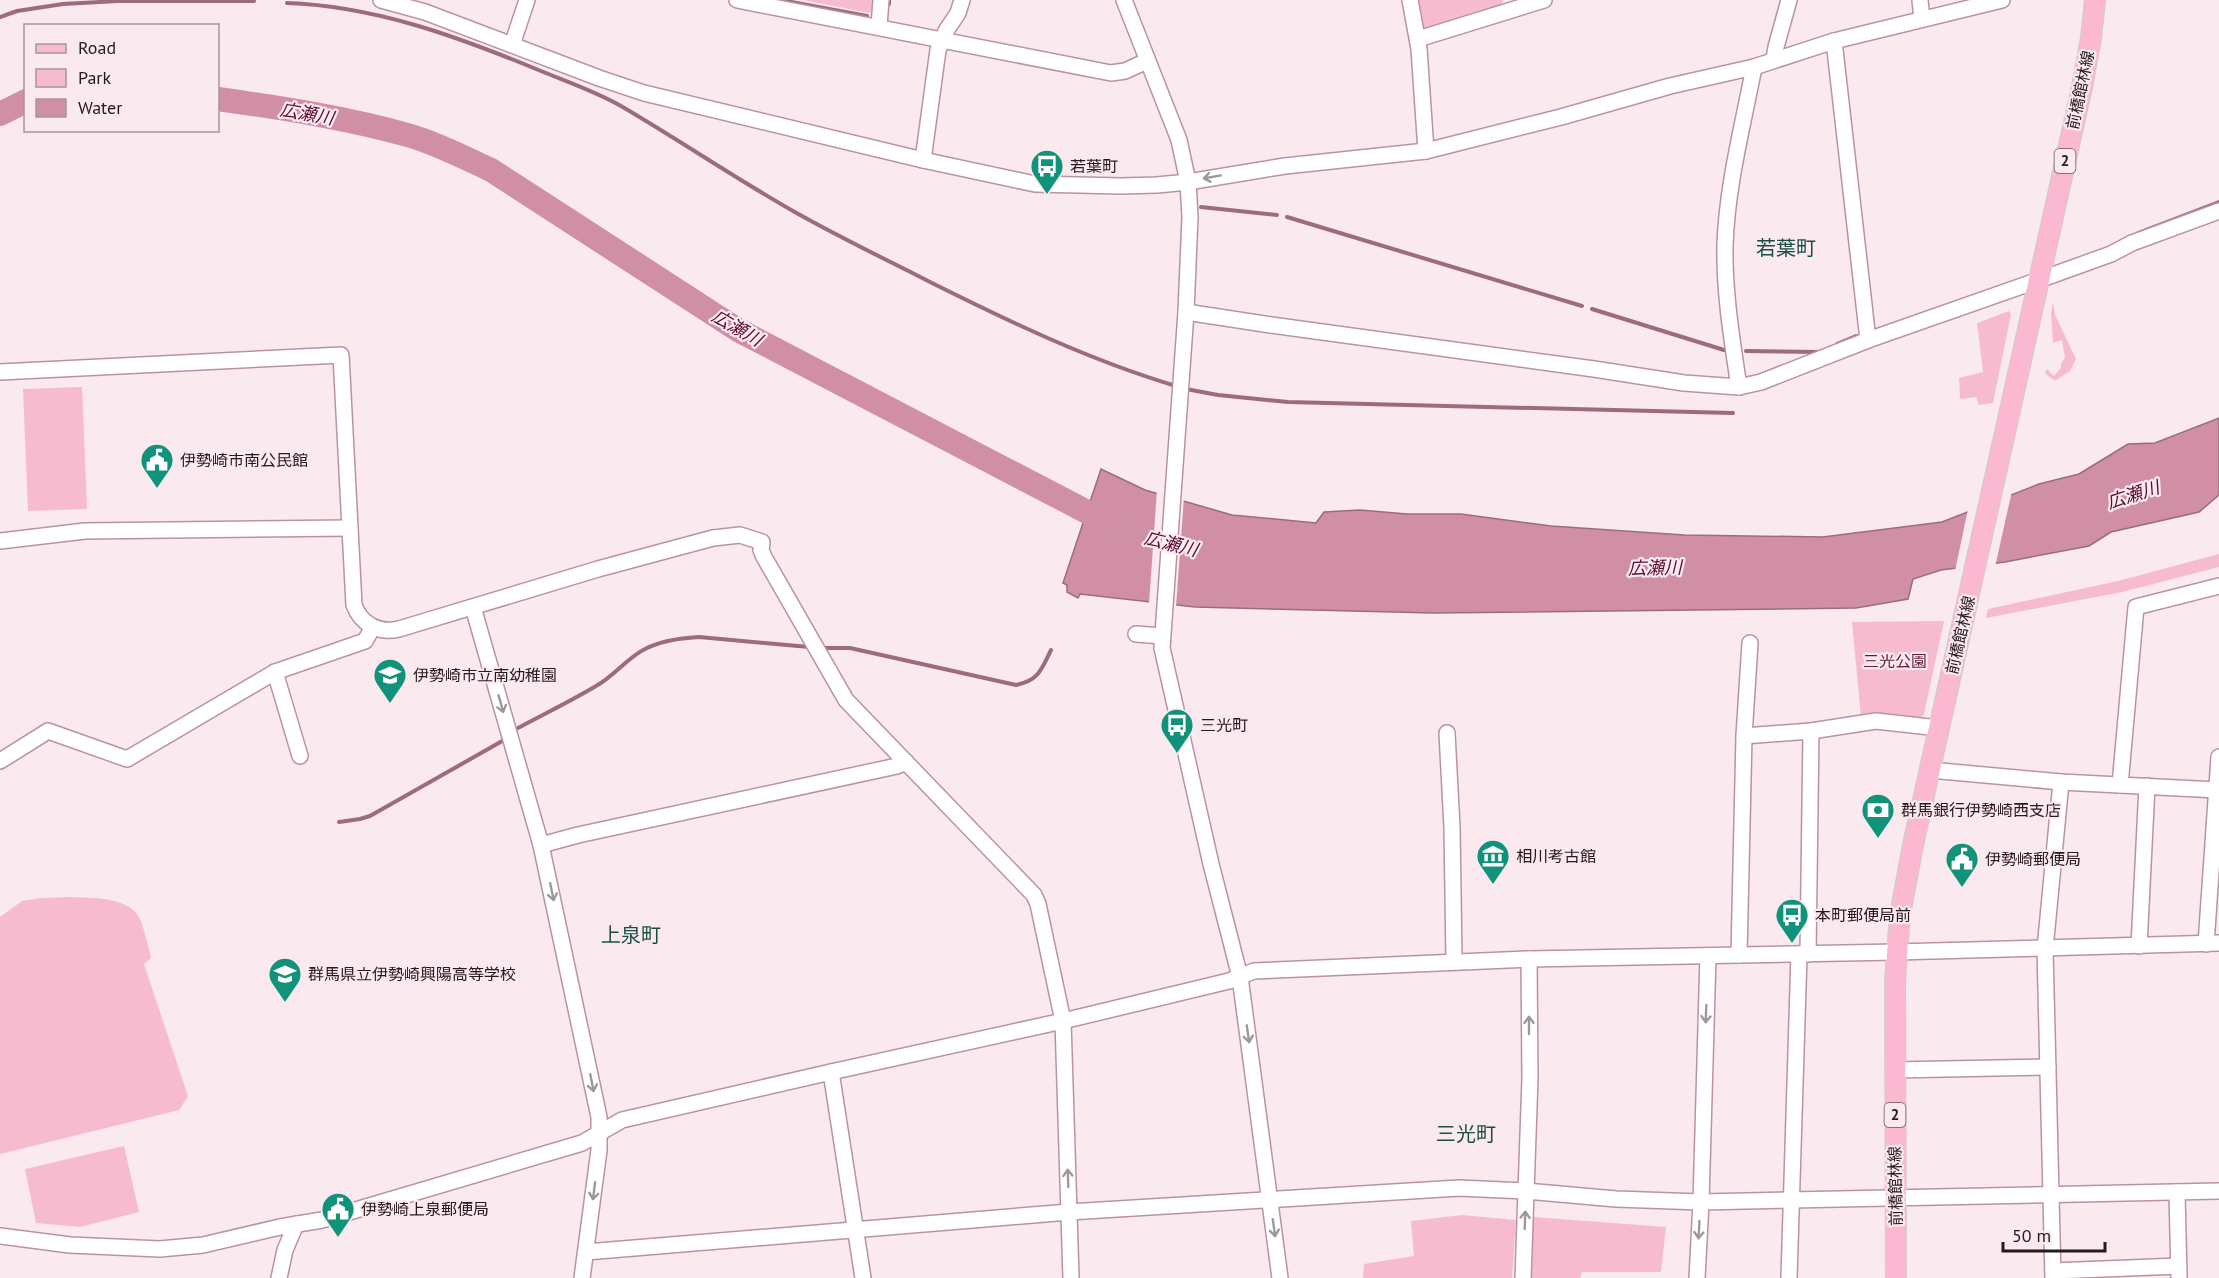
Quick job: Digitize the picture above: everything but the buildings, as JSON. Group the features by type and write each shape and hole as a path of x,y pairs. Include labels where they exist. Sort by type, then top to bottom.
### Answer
{"main road":[{"name":"前橋館林線","path":"1896,1278 1894,1070 1896,952 1905,884 2087,63 2095,0"}],"street":[{"path":"381,0 425,12 644,93 922,160 1035,184 1121,186 1188,182 1285,165 1426,151 1561,117 1670,86 1754,67 1834,41 2002,0"},
{"path":"512,45 527,0"},
{"path":"737,0 1111,73 1125,71 1147,60"},
{"path":"879,27 881,0"},
{"path":"922,160 938,50 946,31 958,14 962,0"},
{"path":"1124,0 1179,141 1188,182 1190,217 1186,312 1162,631 1163,660 1240,977 1280,1278"},
{"path":"1410,0 1418,39 1426,151"},
{"path":"1418,39 1510,5 1544,0"},
{"path":"1774,60 1789,0"},
{"path":"1920,0 1922,19"},
{"path":"1834,41 1869,340"},
{"path":"1739,387 1727,300 1725,244 1731,192 1754,67"},
{"path":"1186,312 1684,383 1739,387 1761,382 1869,340 2111,254 2132,243 2219,211"},
{"path":"0,372 341,355 354,605 363,620 373,627 390,632 713,538 732,535 748,536 762,542 761,550 764,557 846,700 1034,895 1038,904 1063,1022 1071,1278"},
{"path":"0,541 85,531 350,528"},
{"path":"2120,785 2136,607 2219,586"},
{"path":"473,607 541,845 601,1133 582,1278"},
{"path":"0,761 48,731 127,759 274,672 365,641 373,627"},
{"path":"1136,634 1162,631"},
{"path":"1739,955 1744,736 1750,643"},
{"path":"274,672 300,756"},
{"path":"1744,736 1811,731 1876,721 1939,728"},
{"path":"1789,1278 1811,731"},
{"path":"1448,733 1454,961"},
{"path":"0,1236 70,1245 160,1249 203,1245 322,1220 571,1146 601,1133 622,1120 831,1071 1063,1022 1229,981 1254,971 1454,961 2045,949 2213,943 2219,757"},
{"path":"541,845 897,766 906,762"},
{"path":"1930,770 2061,782 2217,790"},
{"path":"2061,782 2045,949 2053,1274 2179,1272 2177,1192"},
{"path":"2139,946 2147,786"},
{"path":"1697,1278 1708,956"},
{"path":"1523,1278 1530,1078 1529,959"},
{"path":"1894,1070 2048,1067"},
{"path":"831,1071 863,1278"},
{"path":"586,1252 1069,1212 1459,1188 1617,1199 1701,1202 2219,1191"},
{"path":"279,1278 285,1250 296,1224"}],"green space":[{"path":"804,0 872,0 872,10 869,13"},
{"path":"1416,0 1503,1 1499,9 1429,32 1423,27"},
{"path":"2053,302 2055,315 2076,359 2070,371 2056,380 2045,373 2047,369 2054,376 2061,368 2065,358 2062,340 2053,343 2051,314"},
{"path":"2009,311 2011,314 1993,403 1979,405 1976,397 1960,399 1959,378 1983,372 1977,323"},
{"path":"82,387 87,509 28,511 23,389"},
{"path":"2219,554 2219,567 2122,592 1986,618 1988,609 2118,581"},
{"name":"三光公園","path":"1944,621 1924,714 1919,719 1861,717 1852,622"},
{"path":"71,897 100,898 120,903 136,913 141,921 151,958 144,964 188,1096 179,1110 0,1154 0,917 22,901"},
{"path":"124,1146 139,1212 80,1227 36,1223 25,1169"},
{"path":"1462,1215 1516,1220 1512,1278 1363,1278 1364,1264 1414,1256 1411,1221"},
{"path":"1533,1217 1666,1227 1661,1272 1582,1272 1580,1278 1529,1278"}],"water":[{"path":"2219,418 2219,495 2199,512 2111,532 2089,546 2005,562 1941,570 1913,579 1908,599 1856,608 1434,613 1195,607 1080,594 1078,598 1067,592 1067,585 1063,583 1101,469 1145,490 1232,515 1316,523 1324,512 1360,510 1407,514 1461,514 1551,526 1684,535 1823,537 1942,522 2039,484 2079,474 2128,444 2155,443"}],"pier":[{"path":"1157,490 1184,497 1176,607 1149,604"},
{"path":"2012,491 1995,567 1955,571 1968,509"}],"waterway":[{"path":"781,0 867,16"},
{"path":"118,1 254,1"},
{"path":"0,17 17,11 63,4 118,1"},
{"path":"287,3 319,5 383,16 445,34 590,91 621,106 793,211 928,281 1080,352 1176,386"},
{"name":"広瀬川","path":"219,99 315,114 411,136 491,170 738,330 1116,527"},
{"name":"広瀬川","path":"0,114 24,102"},
{"path":"2138,233 2219,202"},
{"path":"1201,207 1277,215"},
{"path":"1287,217 1582,306"},
{"path":"1592,309 1724,350"},
{"path":"1837,344 1856,336"},
{"path":"1746,351 1820,352"},
{"path":"1186,389 1218,395 1288,402 1733,413"},
{"path":"518,728 596,686 638,653 664,642 699,637 809,647"},
{"path":"824,648 850,648 1016,685 1035,677 1042,669 1051,650"},
{"path":"339,822 370,816 504,740"}],"place":[{"name":"若葉町","path":"1047,195"},
{"name":"伊勢崎市南公民館","path":"157,489"},
{"name":"伊勢崎市立南幼稚園","path":"390,704"},
{"name":"三光町","path":"1177,754"},
{"name":"群馬銀行伊勢崎西支店","path":"1878,839"},
{"name":"相川考古館","path":"1493,885"},
{"name":"伊勢崎郵便局","path":"1962,888"},
{"name":"本町郵便局前","path":"1792,944"},
{"name":"群馬県立伊勢崎興陽高等学校","path":"285,1003"},
{"name":"伊勢崎上泉郵便局","path":"338,1238"}],"district":[{"name":"若葉町","path":"1786,248"},
{"name":"上泉町","path":"631,935"},
{"name":"三光町","path":"1466,1134"}]}
